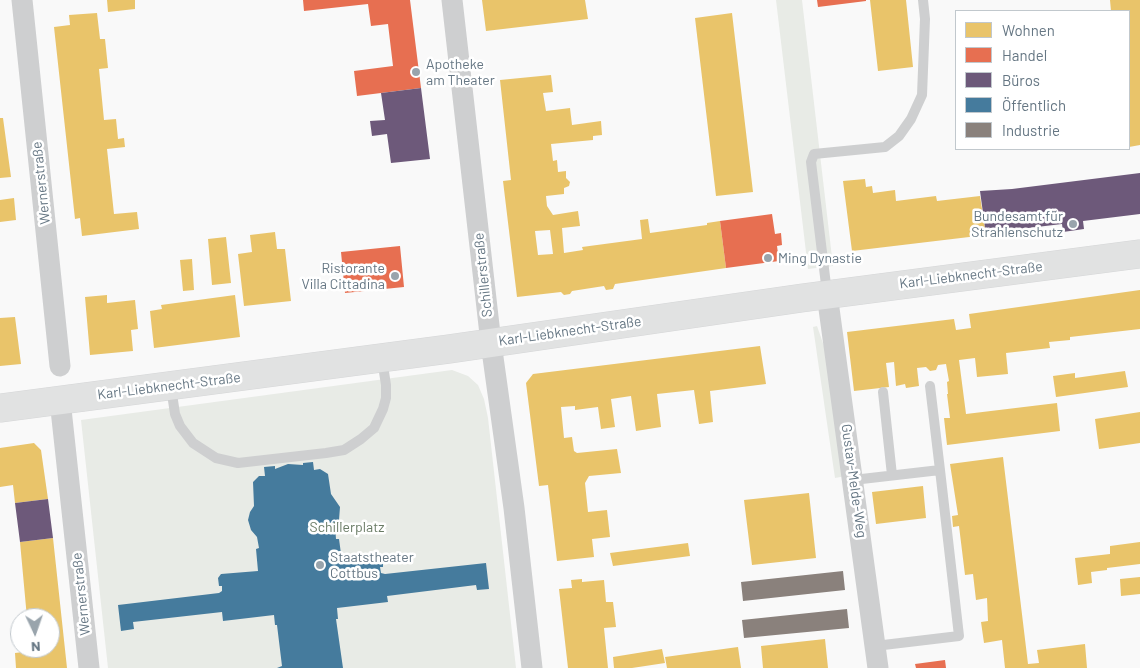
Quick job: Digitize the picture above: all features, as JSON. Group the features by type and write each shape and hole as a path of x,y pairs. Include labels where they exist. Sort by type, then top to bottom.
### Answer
{"main road":[{"name":"Karl-Liebknecht-Straße","path":"0,408 491,343 827,294 1140,254"}],"street":[{"name":"Wernerstraße","path":"22,0 60,366"},
{"name":"Schillerstraße","path":"452,0 491,343 514,508 532,668"},
{"name":"Gustav-Melde-Weg","path":"827,294 878,668"},
{"name":"Wernerstraße","path":"60,400 89,668"}],"lane":[{"path":"827,294 811,162 814,154 885,147 899,136 922,95 925,18 923,0"},
{"path":"171,386 175,414 180,426 193,443 216,458 238,463 326,453 344,450 374,428 386,398 382,358"},
{"path":"875,646 959,636 930,386"},
{"path":"883,392 892,475"},
{"path":"853,480 940,470"}],"green space":[{"path":"776,0 802,0 833,266 808,269"},
{"path":"817,326 831,366 846,476 835,478 813,327"},
{"name":"Schillerplatz","path":"452,370 468,376 478,385 484,399 488,418 516,668 108,668 81,420"}],"building: Wohnen":[{"path":"107,0 135,0 135,9 108,12"},
{"path":"482,0 585,0 588,19 486,31"},
{"path":"870,0 906,0 913,67 878,71"},
{"path":"1110,0 1140,0 1140,145 1130,147 1130,10 1111,10"},
{"path":"97,13 100,39 105,39 108,68 99,69 104,120 116,119 118,139 124,138 125,147 107,149 114,214 137,212 139,229 82,236 80,218 75,219 54,27 70,25 69,15"},
{"path":"732,13 753,192 716,196 695,18"},
{"path":"551,75 553,92 543,93 546,111 570,108 572,125 601,121 602,135 593,136 593,140 551,144 553,161 557,160 558,172 566,171 566,178 570,182 569,186 564,188 564,194 546,196 547,206 553,215 578,211 580,226 562,228 564,253 583,250 582,247 642,239 640,220 648,219 650,233 707,225 707,223 720,221 726,268 615,284 613,289 606,290 604,286 572,291 570,294 564,295 561,292 517,297 503,181 511,180 500,80","holes":["550,230 553,254 538,255 535,231"]},
{"path":"0,118 3,118 11,177 0,178"},
{"path":"865,179 866,187 872,186 873,193 895,190 896,201 936,196 937,201 980,196 986,235 852,251 843,181"},
{"path":"14,198 16,220 0,222 0,200"},
{"path":"275,232 277,249 285,249 291,301 244,306 238,254 252,252 250,235"},
{"path":"226,237 231,283 212,285 208,239"},
{"path":"192,259 194,290 183,291 180,260"},
{"path":"1140,290 1140,329 1070,337 1070,340 1049,342 1050,348 1006,353 1008,374 977,377 975,358 959,360 966,414 1057,403 1060,431 947,445 944,418 950,418 947,394 947,382 949,381 946,364 938,365 936,370 930,371 926,367 917,368 919,386 906,388 905,384 896,386 894,362 886,363 889,387 854,391 847,332 954,319 956,330 971,328 969,314"},
{"path":"107,295 107,303 135,300 138,329 131,330 133,351 90,355 85,297"},
{"path":"235,295 240,337 154,348 150,311 162,309 161,305"},
{"path":"15,317 21,364 0,366 0,318"},
{"path":"760,346 766,384 710,391 713,422 699,424 694,390 657,394 661,427 636,431 631,396 611,399 615,427 601,429 598,407 575,410 575,406 561,407 564,438 572,437 574,451 577,453 617,449 621,473 589,476 585,483 588,512 607,510 610,537 592,539 594,557 557,561 548,485 539,486 526,383 533,374"},
{"path":"1125,371 1128,387 1056,397 1053,376 1075,373 1075,378"},
{"path":"1140,412 1140,443 1099,449 1095,419"},
{"path":"34,443 41,450 48,499 15,503 13,485 0,487 0,448"},
{"path":"1003,457 1028,664 1039,663 1037,650 1085,644 1087,668 1005,668 1002,640 984,643 981,622 988,621 987,598 976,600 973,574 965,575 959,526 953,527 952,516 958,515 950,464"},
{"path":"923,486 926,518 876,524 872,492"},
{"path":"809,493 816,558 752,565 744,500"},
{"path":"53,538 67,668 16,668 15,658 60,658 60,608 26,608 20,542"},
{"path":"1140,542 1140,564 1091,572 1092,583 1078,585 1075,558 1110,554 1110,546"},
{"path":"688,543 690,556 613,566 610,553"},
{"path":"1140,577 1140,594 1121,596 1120,579"},
{"path":"582,579 582,582 604,580 606,602 613,602 616,627 604,628 608,668 568,668 559,589 572,588 571,580"},
{"path":"825,639 828,668 763,668 761,646"},
{"path":"738,647 741,668 667,668 665,657"},
{"path":"662,649 665,663 632,668 614,668 613,657"}],"building: Handel":[{"path":"303,0 410,0 421,88 357,96 354,71 393,66 388,24 371,26 368,4 304,11"},
{"path":"817,0 866,0 866,1 818,7"},
{"path":"772,214 775,234 781,233 782,245 777,246 779,261 726,268 720,221"},
{"path":"400,246 404,287 345,293 341,252"},
{"path":"945,660 946,668 916,668 915,664"}],"building: Büros":[{"path":"421,88 430,159 391,163 387,134 372,136 370,121 385,120 381,93"},
{"path":"1140,173 1140,214 1083,221 1084,229 1063,232 1062,224 1003,231 1002,234 986,235 980,191 1012,189"},
{"path":"48,499 53,538 20,542 15,503"}],"building: Öffentlich":[{"name":"Staatstheater Cottbus","path":"313,462 314,470 320,469 328,474 331,494 340,507 339,520 335,526 336,539 339,539 342,561 379,557 383,560 383,567 380,567 381,573 385,574 486,563 489,589 477,590 476,585 387,596 388,602 337,608 338,619 336,619 343,668 277,668 282,666 274,615 223,621 222,612 133,622 134,629 121,631 118,605 219,593 222,591 218,578 221,574 258,571 256,549 259,548 257,537 251,530 248,520 254,506 253,482 259,476 265,476 264,467 275,466 275,469 288,464 303,465 303,463"}],"building: Industrie":[{"path":"843,571 845,590 743,601 741,582"},
{"path":"847,609 849,628 744,638 742,620"}],"place":[{"name":"Apotheke am Theater","path":"416,72"},
{"name":"Bundesamt für Strahlenschutz","path":"1073,224"},
{"name":"Ming Dynastie","path":"768,258"},
{"name":"Ristorante Villa Cittadina","path":"395,276"},
{"name":"Staatstheater Cottbus","path":"320,565"}]}
